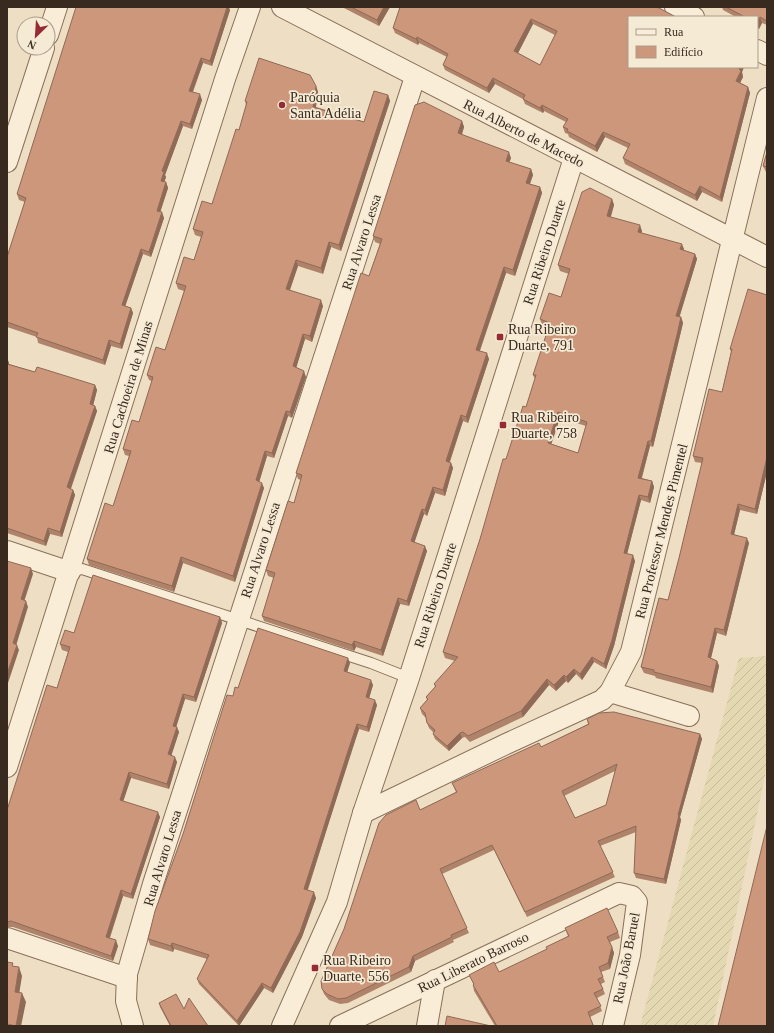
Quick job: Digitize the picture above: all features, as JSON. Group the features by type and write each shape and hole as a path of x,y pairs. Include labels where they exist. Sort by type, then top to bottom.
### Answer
{"street":[{"name":"Rua Cachoeira de Minas","path":"7,767 12,733 70,572 225,79 250,7"},
{"name":"Rua Alberto de Macedo","path":"282,7 731,241 767,258"},
{"path":"675,7 692,16"},
{"path":"758,50 767,55"},
{"path":"7,162 12,134 41,56"},
{"name":"Rua Alvaro Lessa","path":"133,1026 126,1001 127,978 153,884 415,77"},
{"name":"Rua Professor Mendes Pimentel","path":"363,813 506,744 594,704 610,692 631,652 767,98"},
{"name":"Rua Ribeiro Duarte","path":"282,1026 337,902 363,813 409,678 574,158"},
{"path":"7,551 70,572"},
{"path":"610,692 690,716"},
{"name":"Rua João Baruel","path":"606,898 619,893 632,896 637,902 630,955 613,1026"},
{"name":"Rua Liberato Barroso","path":"340,1026 606,898"},
{"path":"7,938 127,978"},
{"path":"427,1026 434,980"}],"lane":[{"path":"70,572 82,569 371,663 409,678"}],"shaded area":[{"path":"767,656 767,766 713,1026 640,1026 739,658"}],"building":[{"path":"76,7 227,7 210,61 201,58 189,91 200,94 190,124 181,121 162,171 164,172 161,181 166,182 157,211 162,212 149,252 141,249 122,305 131,308 120,344 109,340 103,360 36,337 38,333 7,322 7,257 26,198 17,194"},
{"path":"351,7 384,7 377,20"},
{"path":"400,7 657,7 674,16 628,16 628,68 740,68 741,71 736,81 748,87 720,197 700,186 695,195 623,158 630,144 603,132 595,146 567,131 568,129 563,127 568,119 542,105 540,108 523,99 525,95 493,78 487,88 443,65 448,54 417,37 416,39 393,28","holes":["531,19 557,31 540,65 514,51"]},
{"path":"726,7 767,7 767,21 760,17 758,21 758,16 743,16"},
{"path":"259,58 310,75 316,86 313,107 364,122 374,91 388,95 339,245 329,242 321,268 296,260 286,289 321,300 310,336 303,334 293,366 304,371 290,412 286,411 272,453 265,451 256,480 262,483 233,576 181,557 172,586 87,559 105,503 113,506 131,451 123,449 132,420 139,422 153,377 147,375 156,347 165,350 186,286 176,283 184,257 194,260 203,232 193,229 202,201 212,204 236,129 239,130 247,102 245,101"},
{"path":"424,102 462,121 458,133 509,152 506,161 531,169 526,183 540,187 513,270 504,267 476,350 487,353 466,417 461,415 446,461 451,463 443,490 433,487 425,510 422,509 411,541 425,546 407,601 398,598 381,650 354,641 352,645 262,616 275,573 266,570 288,501 294,503 302,475 296,473 361,273 369,276 382,239 373,236 415,105"},
{"path":"767,152 767,167 763,166"},
{"path":"590,188 612,199 607,216 640,225 638,232 682,244 680,249 695,254 676,316 681,317 651,441 648,441 638,478 652,481 648,497 639,495 624,553 633,555 612,640 604,664 592,657 580,674 574,669 566,677 564,675 554,685 547,679 521,711 468,736 463,732 460,733 447,746 433,734 435,730 427,723 425,713 420,708 428,699 426,697 436,686 434,684 458,657 443,652 480,539 503,459 506,459 523,406 526,407 536,375 533,375 550,323 540,319 549,293 561,297 570,269 558,265 582,192","holes":["558,412 587,422 578,453 548,443"]},
{"path":"748,289 767,295 767,457 755,509 738,504 731,534 747,538 724,630 715,628 708,657 717,661 711,687 654,672 654,670 641,667 659,598 668,600 679,558 703,458 693,456 709,389 722,392 732,349 730,349"},
{"path":"7,364 35,372 37,367 95,385 90,404 95,406 67,487 73,490 60,532 48,528 44,541 7,528"},
{"path":"7,561 31,568 21,599 26,601 13,643 17,645 7,674"},
{"path":"93,575 220,617 194,697 183,694 173,726 177,727 168,754 175,757 167,784 129,772 120,800 158,812 131,894 121,890 106,937 116,940 111,956 11,921 7,922 7,810 47,685 57,688 70,647 60,644 65,630 74,633"},
{"path":"258,628 348,658 344,671 371,680 366,697 375,700 367,727 357,724 348,751 304,889 314,892 300,932 271,988 262,983 237,1021 197,979 209,955 172,943 171,946 148,939 155,911 183,834 227,695 233,696 235,687 238,688"},
{"path":"614,712 700,734 678,815 664,879 634,873 636,826 598,841 613,872 525,912 492,845 440,869 467,928 413,956 409,967 346,998 338,999 327,994 322,989 321,981 344,929 379,823 386,815 416,800 420,810 457,792 452,783 539,743 541,747 589,724 587,719 599,713","holes":["617,764 606,805 575,818 562,791"]},
{"path":"767,826 767,1026 718,1026"},
{"path":"607,908 618,932 607,937 612,947 608,963 599,967 603,977 598,979 603,989 594,993 601,1006 588,1012 593,1026 497,1026 473,985 474,984 469,975 494,962 499,972 547,949 546,947 569,936 565,928"},
{"path":"7,962 13,963 12,966 19,967 15,992 22,993 16,1026 7,1024"},
{"path":"176,994 184,1009 189,998 208,1026 171,1026 159,1003"},
{"path":"447,1016 491,1026 445,1026"}],"place":[{"name":"Paróquia Santa Adélia","path":"282,105"},
{"name":"Rua Ribeiro Duarte, 791","path":"500,337"},
{"name":"Rua Ribeiro Duarte, 758","path":"503,425"},
{"name":"Rua Ribeiro Duarte, 556","path":"315,968"}]}
